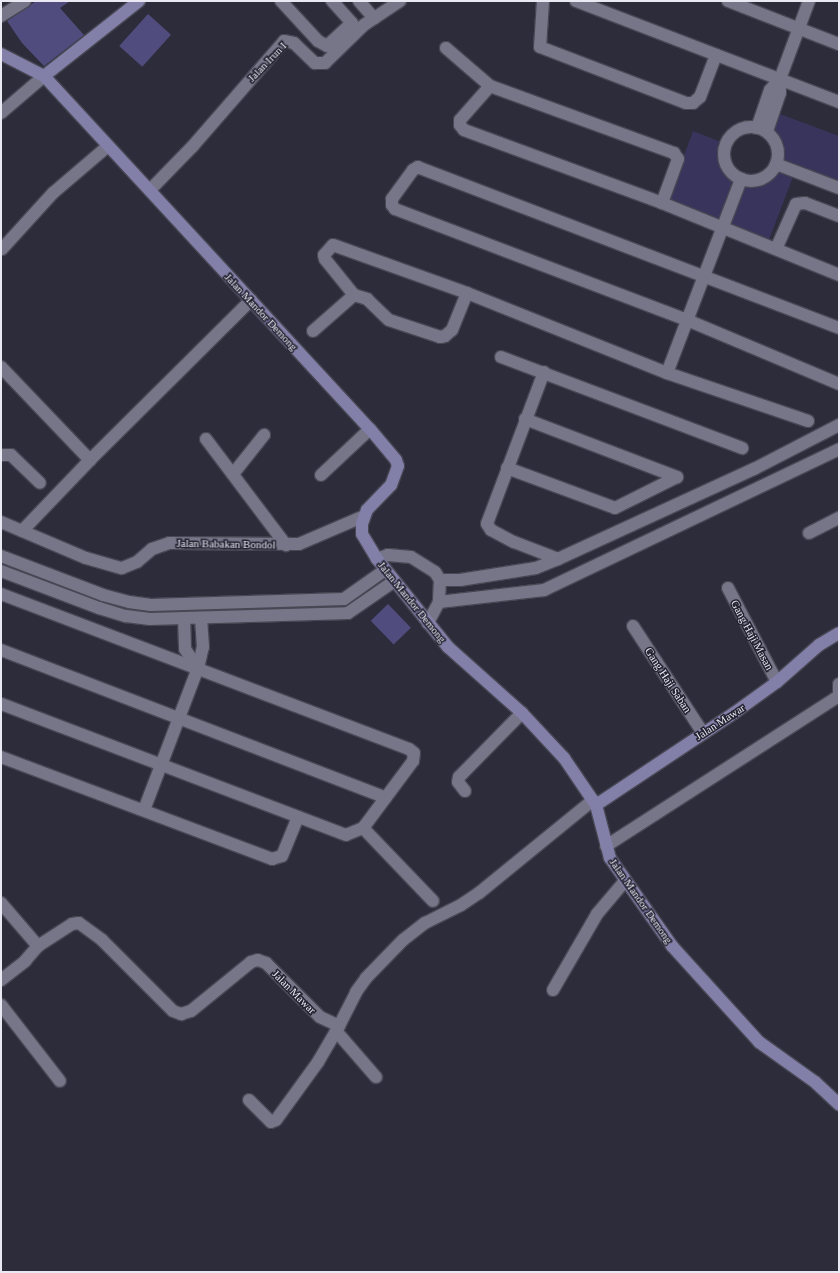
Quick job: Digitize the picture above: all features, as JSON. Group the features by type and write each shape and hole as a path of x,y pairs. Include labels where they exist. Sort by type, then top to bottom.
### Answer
{"main road":[{"path":"44,76 139,1"},
{"name":"Jalan Mandor Demong","path":"1,54 44,76 370,429 398,466 391,485 364,516 362,534 377,559 393,582 454,653 522,713 564,758 595,802 606,846 625,882 672,946 736,1020 759,1042 815,1082 839,1104"},
{"name":"Jalan Mawar","path":"595,802 703,733 777,682 820,644 839,632"}],"street":[{"path":"1,16 25,1"},
{"path":"281,1 318,41 327,46 352,23 332,1"},
{"path":"359,1 374,18"},
{"name":"Jalan Irun I","path":"150,190 192,147 284,41 294,43 315,62 325,64 374,18 400,1"},
{"path":"544,1 540,47 686,103 693,103 700,97 716,55"},
{"path":"576,1 839,102"},
{"path":"728,1 839,44"},
{"path":"762,130 770,90 780,79 809,1"},
{"path":"446,48 490,86 674,153 678,159 662,203"},
{"path":"1,113 44,76"},
{"path":"490,86 460,120 460,125 464,130 662,203 839,275"},
{"path":"743,128 762,130 778,150 776,164 761,179 741,179 728,168 724,156 725,144 736,131 743,128"},
{"path":"2,249 53,194 108,146"},
{"path":"776,164 839,188"},
{"path":"839,328 418,167 413,170 392,199 392,205 395,209 687,320 839,384"},
{"path":"667,373 741,179"},
{"path":"776,249 796,204 805,203 839,216"},
{"path":"467,293 452,330 440,337 389,320 367,299 354,295 325,259 324,255 333,245 467,293 667,373 808,421"},
{"path":"313,331 354,295"},
{"path":"22,531 90,460 251,300"},
{"path":"501,357 742,448"},
{"path":"1,367 90,460"},
{"path":"544,372 525,419 487,524 488,528 514,542 558,559"},
{"path":"507,468 615,508 676,477 525,419"},
{"path":"440,580 460,580 536,568 754,469 839,425"},
{"path":"321,475 370,429"},
{"path":"233,474 264,435"},
{"path":"206,439 286,545"},
{"path":"439,602 462,601 544,590 839,449"},
{"path":"1,455 11,455 40,483"},
{"name":"Jalan Babakan Bondol","path":"1,522 86,558 122,568 137,562 152,549 169,543 286,545 312,540 364,516"},
{"path":"809,533 839,518"},
{"path":"377,559 388,555 411,557 430,568 440,580 439,602 428,623"},
{"path":"1,556 103,595 151,605 344,599 385,570"},
{"path":"33,583 38,570"},
{"path":"1,571 126,616 150,619 348,613 393,582"},
{"path":"460,580 462,601"},
{"name":"Gang Haji Masan","path":"728,588 777,682"},
{"path":"1,594 409,749 414,753 413,761 363,828 346,835 1,704"},
{"path":"184,618 185,649 198,668"},
{"path":"144,810 198,668 203,646 201,618"},
{"name":"Gang Haji Saban","path":"633,626 703,733"},
{"path":"1,650 386,798"},
{"path":"606,846 839,695 839,684"},
{"path":"465,791 458,782 459,777 522,713"},
{"path":"1,757 272,859 282,856 298,817"},
{"name":"Jalan Mawar","path":"1,980 25,961 38,946 67,927 79,923 102,940 164,1003 181,1014 191,1011 251,962 262,962 320,1017 338,1029 356,992 366,978 403,940 425,923 479,893 595,802"},
{"path":"363,828 433,901"},
{"path":"553,990 597,914 625,882"},
{"path":"1,903 38,946"},
{"path":"1,1005 60,1081"},
{"path":"249,1100 271,1122 276,1120 318,1062 338,1029 376,1077"}],"shaded area":[{"path":"772,111 839,136 839,184 782,163 782,143 779,135 771,129"},
{"path":"693,131 721,142 721,161 726,171 736,180 721,221 667,201"},
{"path":"777,168 794,174 769,240 727,224 743,183 763,182"}],"building":[{"path":"36,1 70,1 60,8 84,35 44,66 22,43 7,21"},
{"path":"148,14 171,35 142,67 119,46"},
{"path":"388,604 411,628 394,644 371,621"}]}
